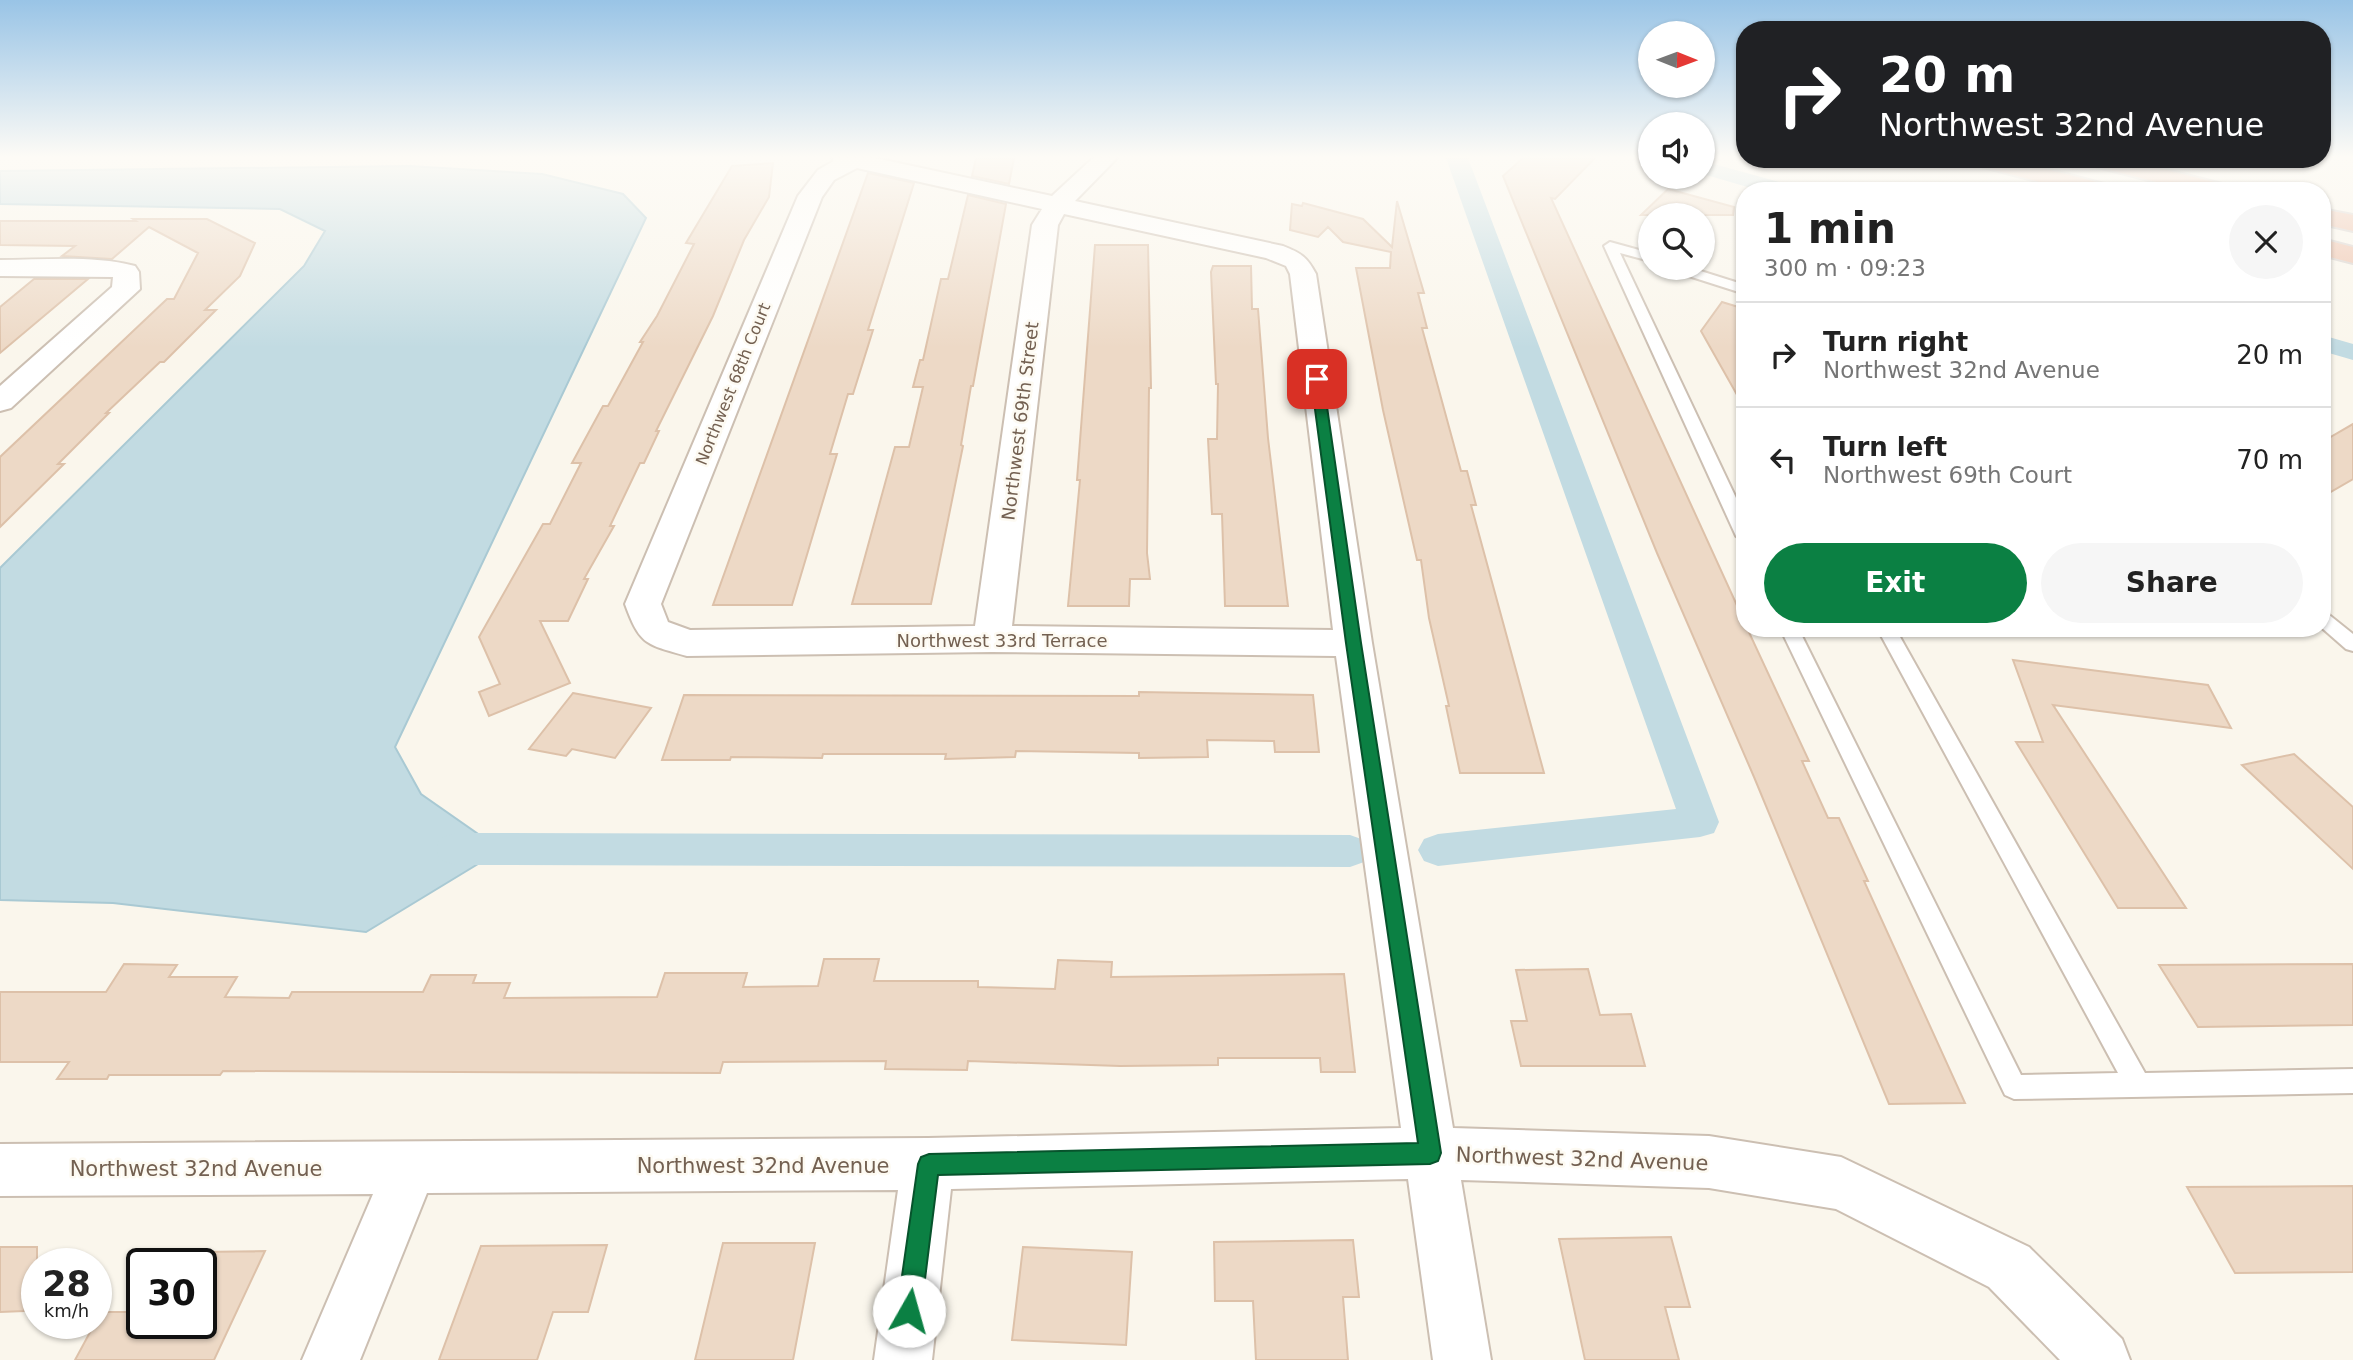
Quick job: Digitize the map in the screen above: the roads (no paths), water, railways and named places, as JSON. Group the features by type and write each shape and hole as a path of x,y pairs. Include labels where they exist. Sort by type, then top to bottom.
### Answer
{"highway":[{"path":"2331,249 2353,255"}],"street":[{"name":"Northwest 68th Court","path":"653,630 643,604 800,221"},
{"name":"Northwest 69th Street","path":"992,639 1047,221"},
{"path":"1130,221 1275,252 1296,261 1303,274 1353,643 1462,1360"},
{"path":"0,268 105,268 126,272 126,289 0,402"},
{"name":"Northwest 33rd Terrace","path":"653,630 687,643 992,639 1353,643"},
{"name":"Northwest 32nd Avenue","path":"0,1170 929,1164 1430,1153 1709,1163 1841,1183 2009,1267 2101,1360"},
{"path":"903,1360 929,1164"},
{"path":"331,1360 411,1168"}],"lane":[{"path":"1638,254 1609,246 1736,517"},
{"path":"1715,280 1736,287"},
{"path":"2331,626 2353,644"},
{"path":"1792,637 2014,1087 2353,1081"},
{"path":"1891,637 2138,1085"}],"water":[{"path":"306,221 644,221 395,747 421,794 501,850 366,932 113,903 0,900 0,568 304,266 325,231"}],"waterway":[{"path":"1438,850 1700,822 1480,221"},
{"path":"2331,346 2353,352"},
{"path":"455,849 1350,851"}]}
